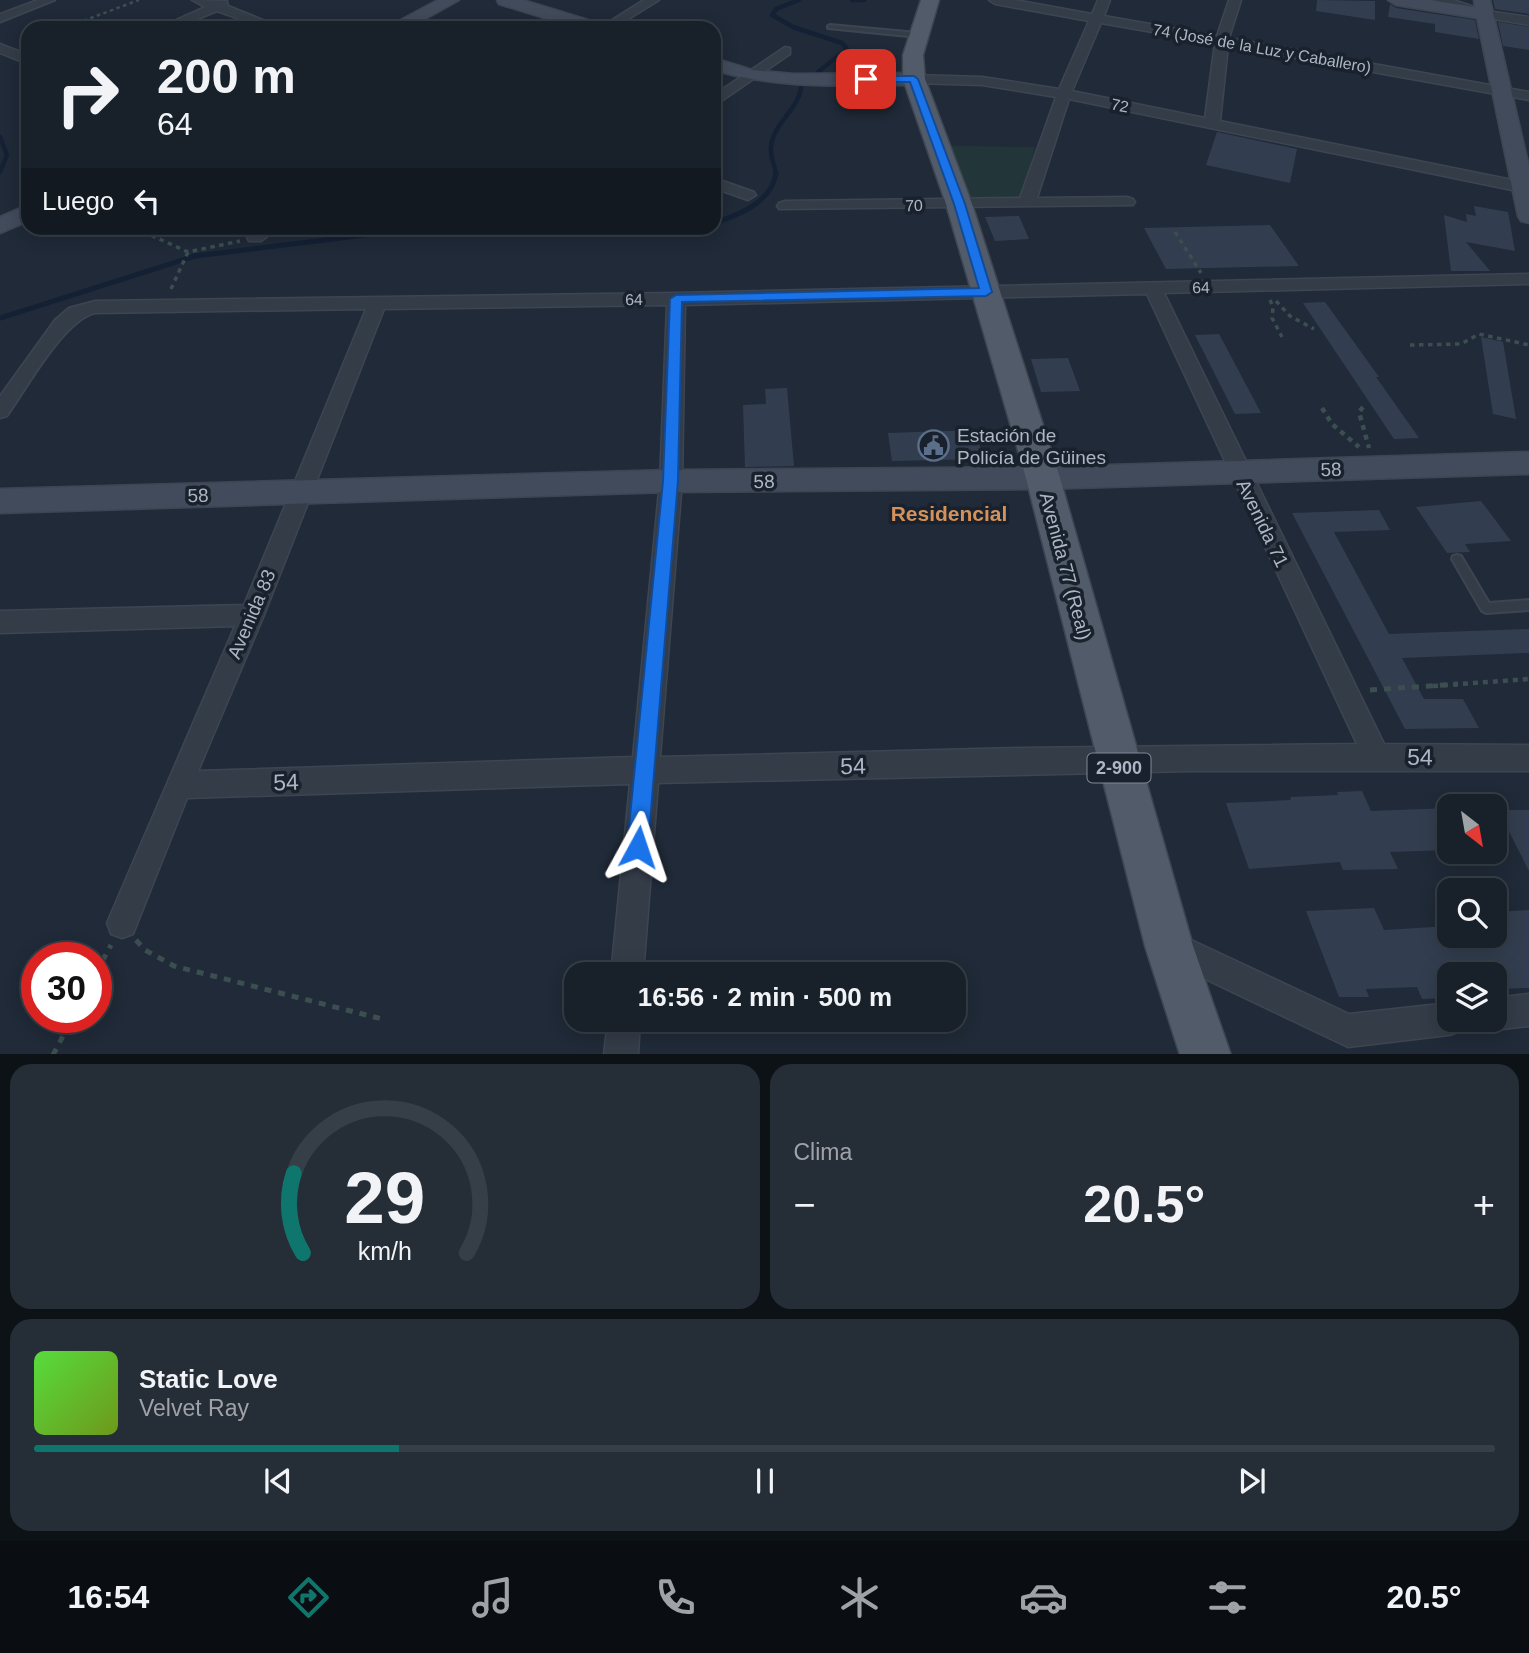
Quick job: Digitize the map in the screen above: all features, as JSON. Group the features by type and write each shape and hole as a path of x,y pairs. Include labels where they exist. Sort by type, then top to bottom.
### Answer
{"main road":[{"name":"Avenida 77 (Real)","path":"930,0 918,35 914,55 914,79 959,204 1043,478 1116,759 1169,946 1206,1054"}],"street":[{"path":"0,18 49,0"},
{"path":"198,0 258,21"},
{"path":"181,21 232,0"},
{"path":"409,21 451,0"},
{"path":"505,0 572,21"},
{"path":"617,21 653,0"},
{"name":"74 (José de la Luz y Caballero)","path":"995,0 1529,96"},
{"path":"1027,203 1064,94 1104,0"},
{"path":"1212,123 1222,41 1235,0"},
{"path":"1396,0 1483,7"},
{"path":"1440,0 1483,7 1529,21"},
{"path":"1483,7 1529,216"},
{"path":"0,48 21,57"},
{"path":"721,97 785,51"},
{"name":"72","path":"721,66 750,75 794,79 982,81 1212,123 1522,187"},
{"path":"721,185 748,195"},
{"name":"70","path":"785,206 1127,202"},
{"path":"0,226 21,216"},
{"path":"255,237 259,235"},
{"name":"64","path":"0,411 62,324 76,312 95,307 676,299 1529,279"},
{"name":"Avenida 71","path":"1153,288 1376,756"},
{"path":"628,962 671,481 676,299"},
{"name":"Avenida 83","path":"122,923 177,785 252,615 377,304"},
{"name":"58","path":"0,502 671,481 1043,478 1529,463"},
{"path":"0,622 252,615"},
{"name":"54","path":"177,785 1116,759 1376,756 1529,758"},
{"path":"1169,946 1348,1031 1437,1020"},
{"path":"1507,1013 1529,1010"},
{"path":"621,1054 623,1032"}],"lane":[{"path":"830,27 918,35"},
{"path":"1457,559 1486,608 1529,605"}],"path":[{"path":"84,21 139,0"},
{"path":"1175,232 1211,287"},
{"path":"150,235 188,252 255,237"},
{"path":"163,304 188,252"},
{"path":"1262,286 1290,316 1314,329"},
{"path":"1262,286 1273,307 1272,318 1282,337"},
{"path":"1410,345 1461,344 1479,334 1529,345"},
{"path":"1363,407 1359,412 1361,427 1376,468"},
{"path":"1322,408 1332,424 1356,444 1376,468"},
{"path":"1345,692 1529,679"},
{"path":"112,942 122,923 145,950 174,966 382,1018"},
{"path":"54,1054 65,1033"}],"green space":[{"path":"946,146 1035,147 1022,199 964,197"}],"building":[{"path":"1317,0 1375,1 1375,20 1316,11"},
{"path":"1493,0 1529,0 1529,14 1495,9"},
{"path":"1390,4 1396,8 1475,20 1479,39 1435,32 1435,24 1388,17"},
{"path":"1498,22 1529,27 1529,50 1503,46"},
{"path":"1217,132 1297,149 1290,183 1206,165"},
{"path":"1474,206 1508,212 1515,251 1466,242 1490,271 1451,271 1444,215 1467,222 1466,214 1476,216"},
{"path":"1019,216 1029,239 995,241 985,217"},
{"path":"1270,225 1299,266 1166,269 1144,228"},
{"path":"1325,302 1419,438 1394,439 1303,303"},
{"path":"1219,334 1261,413 1235,414 1195,335"},
{"path":"1481,337 1503,342 1516,419 1493,414"},
{"path":"1068,358 1080,391 1041,392 1031,359"},
{"path":"787,388 794,466 745,467 743,405 766,404 765,389"},
{"name":"Estación de Policía de Güines","path":"976,430 983,459 892,461 888,433"},
{"path":"1481,501 1511,541 1465,544 1470,552 1447,553 1416,507"},
{"path":"1379,510 1390,530 1334,532 1389,634 1529,629 1529,653 1402,658 1424,699 1463,699 1479,728 1405,729 1292,513"},
{"path":"1362,791 1371,811 1437,808 1437,850 1390,852 1398,869 1343,870 1340,862 1249,869 1226,803 1291,800 1290,797 1338,795 1337,792"},
{"path":"1507,810 1529,810 1529,871 1507,828"},
{"path":"1374,908 1384,930 1437,927 1437,948 1507,948 1507,911 1529,910 1529,988 1507,989 1507,962 1437,962 1437,998 1422,999 1417,987 1366,989 1369,997 1339,997 1306,911"}],"waterway":[{"path":"799,0 776,9 772,15 793,27 842,43 847,49 818,72"},
{"path":"852,0 864,0"},
{"path":"776,174 771,151 773,138 799,96 801,88"},
{"path":"0,137 7,155 0,172"},
{"path":"721,221 753,206 768,192 776,174"},
{"path":"0,318 195,256 365,235"}],"place":[{"name":"Estación de Policía de Güines","path":"934,446"}],"district":[{"name":"Residencial","path":"949,514"}],"route":[{"path":"638,847 671,481 676,299 986,292 959,204 914,79 866,79"}]}
